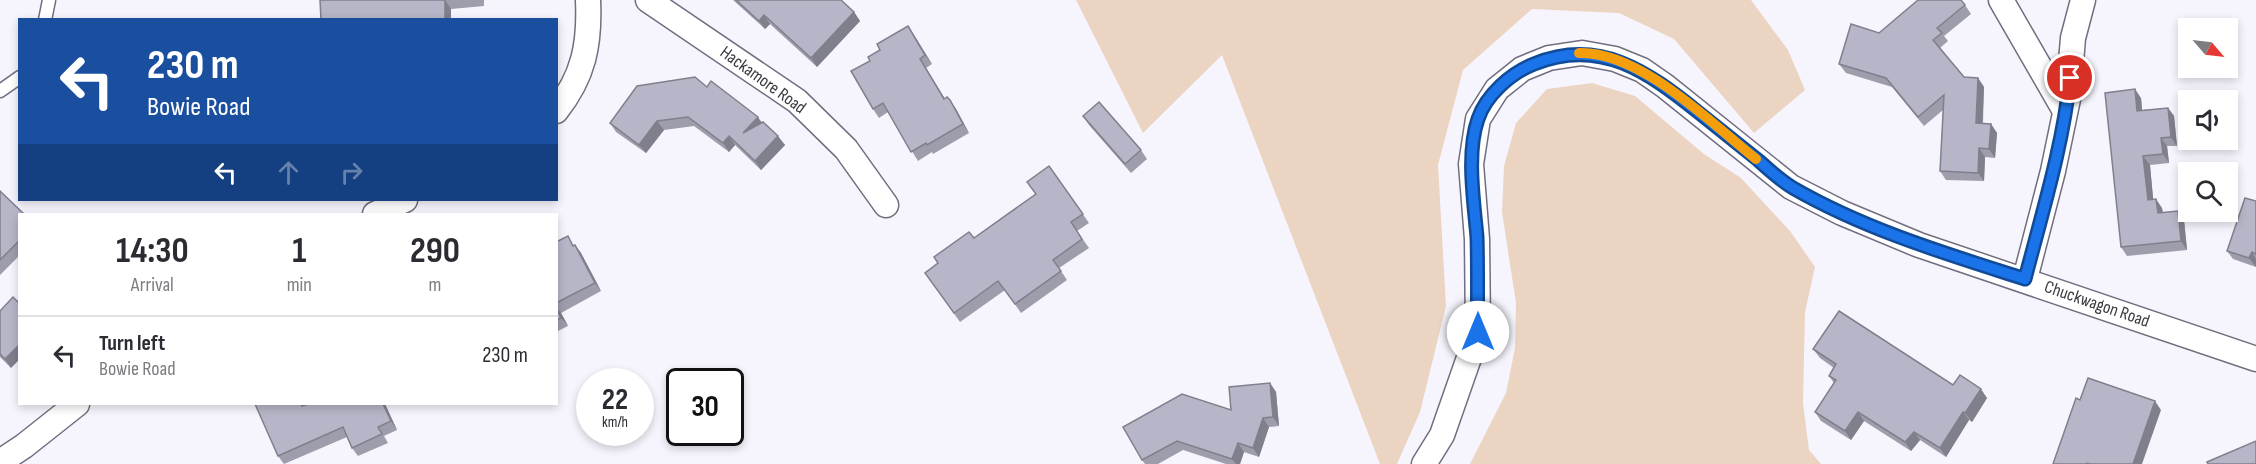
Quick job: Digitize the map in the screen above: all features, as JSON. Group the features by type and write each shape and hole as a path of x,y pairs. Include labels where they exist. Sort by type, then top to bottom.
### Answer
{"street":[{"path":"558,108 572,91 584,60 588,0"},
{"name":"Hackamore Road","path":"648,0 797,101 846,149 886,205"},
{"path":"2001,0 2065,111"},
{"path":"2025,279 2053,171 2065,111 2073,38 2083,0"},
{"name":"Chuckwagon Road","path":"1424,464 1442,435 1478,332 1477,239 1471,164 1478,119 1497,89 1522,69 1549,58 1582,53 1615,59 1642,70 1791,187 1842,213 1920,245 2256,359"},
{"path":"377,213 403,201"},
{"path":"0,462 76,405"}],"lane":[{"path":"46,18 50,0"},
{"path":"0,91 18,78"}],"shaded area":[{"path":"1076,0 1751,0 1788,50 1805,90 1754,133 1674,39 1619,13 1532,9 1463,70 1438,165 1446,306 1420,412 1397,464 1380,464 1222,55 1143,133"},
{"path":"1592,83 1635,96 1704,154 1741,178 1790,231 1815,267 1805,312 1803,403 1809,450 1821,464 1470,464 1506,393 1515,348 1516,303 1502,212 1504,166 1516,123 1547,89"}],"building":[{"path":"320,0 445,0 445,18 321,18"},
{"path":"736,0 841,0 854,12 811,58 764,15 759,21"},
{"path":"1918,0 1961,0 1965,5 1937,28 1942,33 1933,40 1964,77 1978,78 1976,123 1991,124 1989,149 1979,148 1978,173 1940,171 1944,95 1918,117 1886,78 1839,64 1851,24 1879,33"},
{"path":"908,26 925,55 920,59 944,99 947,97 950,100 963,124 911,152 883,103 873,109 851,71 870,61 868,57 880,50 877,44"},
{"path":"695,77 707,87 711,81 758,117 743,133 763,122 778,136 755,161 729,136 723,143 688,117 657,121 639,145 610,123 637,86"},
{"path":"2135,89 2137,111 2168,108 2171,137 2161,138 2163,154 2143,156 2148,200 2156,199 2158,213 2178,211 2181,241 2121,247 2105,93"},
{"path":"1099,102 1141,150 1125,164 1083,116"},
{"path":"1049,166 1083,214 1071,222 1082,239 1053,260 1061,271 1015,304 998,281 954,313 925,273 938,263 934,257 969,232 974,238 1036,194 1027,182"},
{"path":"0,191 23,213 18,213 18,242 0,260"},
{"path":"2245,198 2256,201 2256,254 2252,252 2249,258 2227,251"},
{"path":"568,236 595,283 558,302 558,241"},
{"path":"13,297 18,302 18,346 5,359 0,354 0,311"},
{"path":"1839,311 1953,385 1960,375 1981,389 1940,448 1914,432 1905,442 1858,412 1845,431 1815,412 1836,380 1829,376 1836,364 1813,349"},
{"path":"2088,378 2155,401 2133,464 2053,464 2076,398 2080,400"},
{"path":"1270,383 1273,417 1263,418 1253,448 1238,443 1232,459 1177,441 1142,460 1123,427 1182,394 1231,410 1229,387"},
{"path":"255,405 383,405 391,421 378,427 382,434 352,448 343,427 278,456"},
{"path":"2256,441 2256,464 2208,464 2207,462"}],"slow traffic":[{"path":"1579,53 1615,59 1642,70 1756,159"}],"route":[{"path":"1478,332 1477,239 1471,164 1478,119 1497,89 1522,69 1549,58 1582,53 1615,59 1642,70 1791,187 1842,213 1920,245 2025,279 2053,171 2068,99 2070,78"}]}
